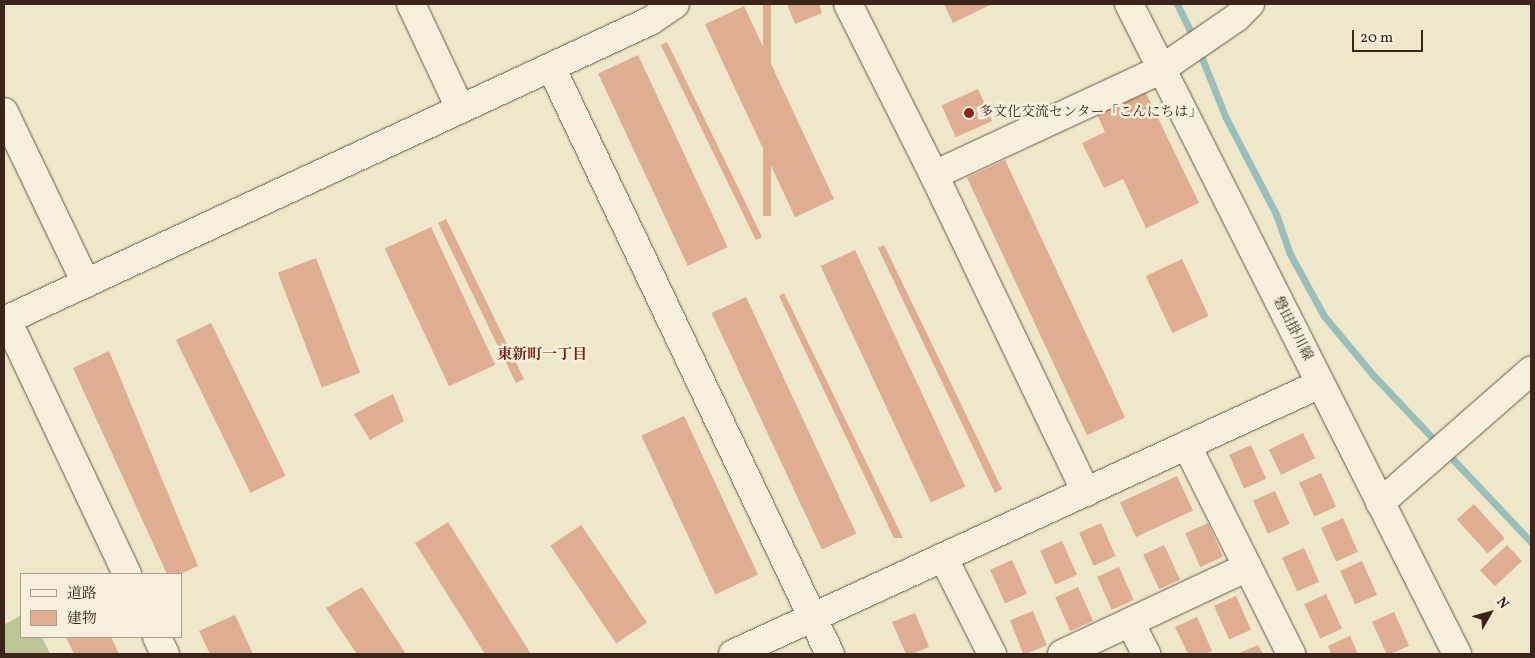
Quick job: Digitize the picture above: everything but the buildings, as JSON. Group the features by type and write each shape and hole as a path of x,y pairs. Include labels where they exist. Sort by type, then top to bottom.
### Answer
{"street":[{"path":"411,4 460,108"},
{"path":"128,573 5,320 650,21 675,4"},
{"path":"848,4 934,175 1086,492"},
{"name":"磐田掛川線","path":"1129,4 1160,70 1457,654"},
{"path":"934,175 1160,70 1236,18 1250,4"},
{"path":"551,67 830,654"},
{"path":"4,112 86,283"},
{"path":"1380,502 1531,371"},
{"path":"733,654 1320,384"},
{"path":"1187,446 1291,654"},
{"path":"943,557 992,654"},
{"path":"1062,654 1248,567"},
{"path":"1130,622 1146,654"},
{"path":"157,638 165,654"}],"green space":[{"path":"20,616 20,638 42,638 50,654 4,654 4,625"}],"waterway":[{"path":"1177,4 1194,39"},
{"path":"1199,51 1226,118 1276,214 1290,254 1324,316 1374,376 1438,444"},
{"path":"1445,451 1531,542"}],"place":[{"name":"多文化交流センター「こんにちは」","path":"969,113"}],"district":[{"name":"東新町一丁目","path":"542,356"}]}
